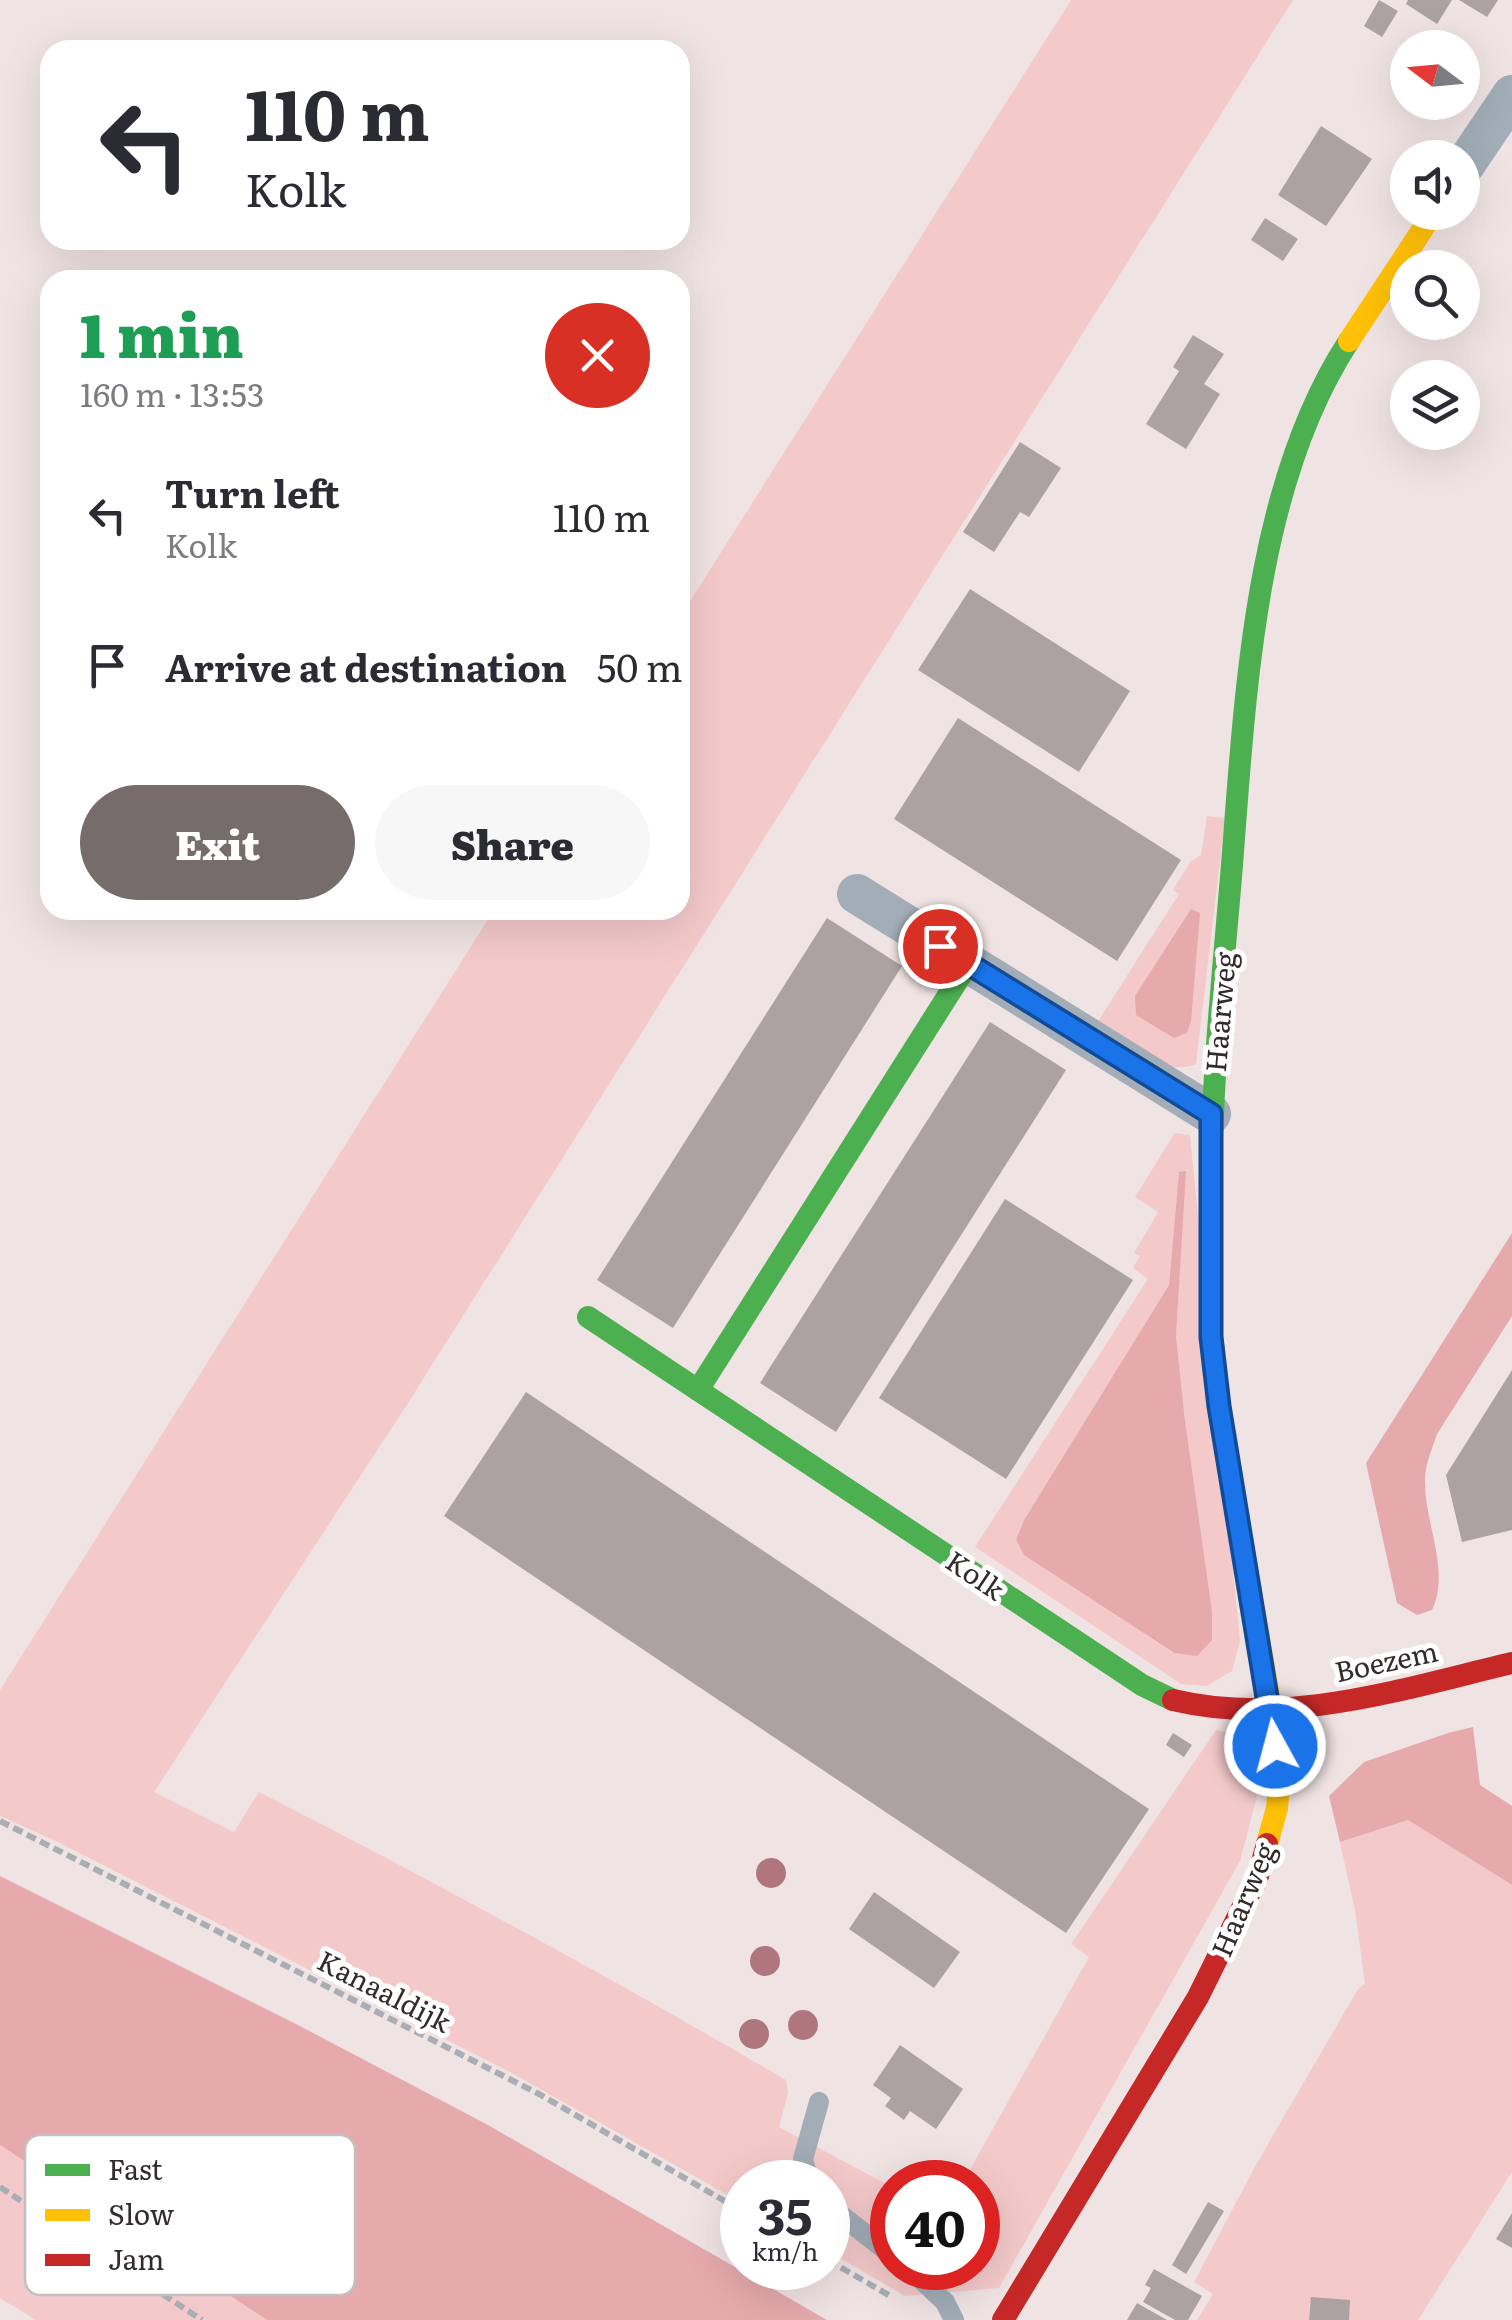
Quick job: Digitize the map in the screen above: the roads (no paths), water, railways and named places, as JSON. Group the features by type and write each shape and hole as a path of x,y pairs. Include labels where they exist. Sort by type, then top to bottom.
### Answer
{"street":[{"path":"1480,143 1512,95"},
{"name":"Haarweg","path":"1003,2320 1165,2056 1258,1876 1272,1830 1280,1783 1271,1708 1219,1406 1211,1337 1211,1114 1243,728 1270,545 1285,482 1334,364 1422,230"},
{"path":"857,894 1211,1114"},
{"path":"698,1390 968,964"},
{"name":"Kolk","path":"588,1317 1142,1685 1174,1701 1212,1707 1271,1708"},
{"name":"Boezem","path":"1271,1708 1340,1701 1512,1663"}],"lane":[{"path":"803,2160 819,2102"},
{"path":"850,2222 870,2238"},
{"path":"932,2290 945,2302 954,2320"}]}
